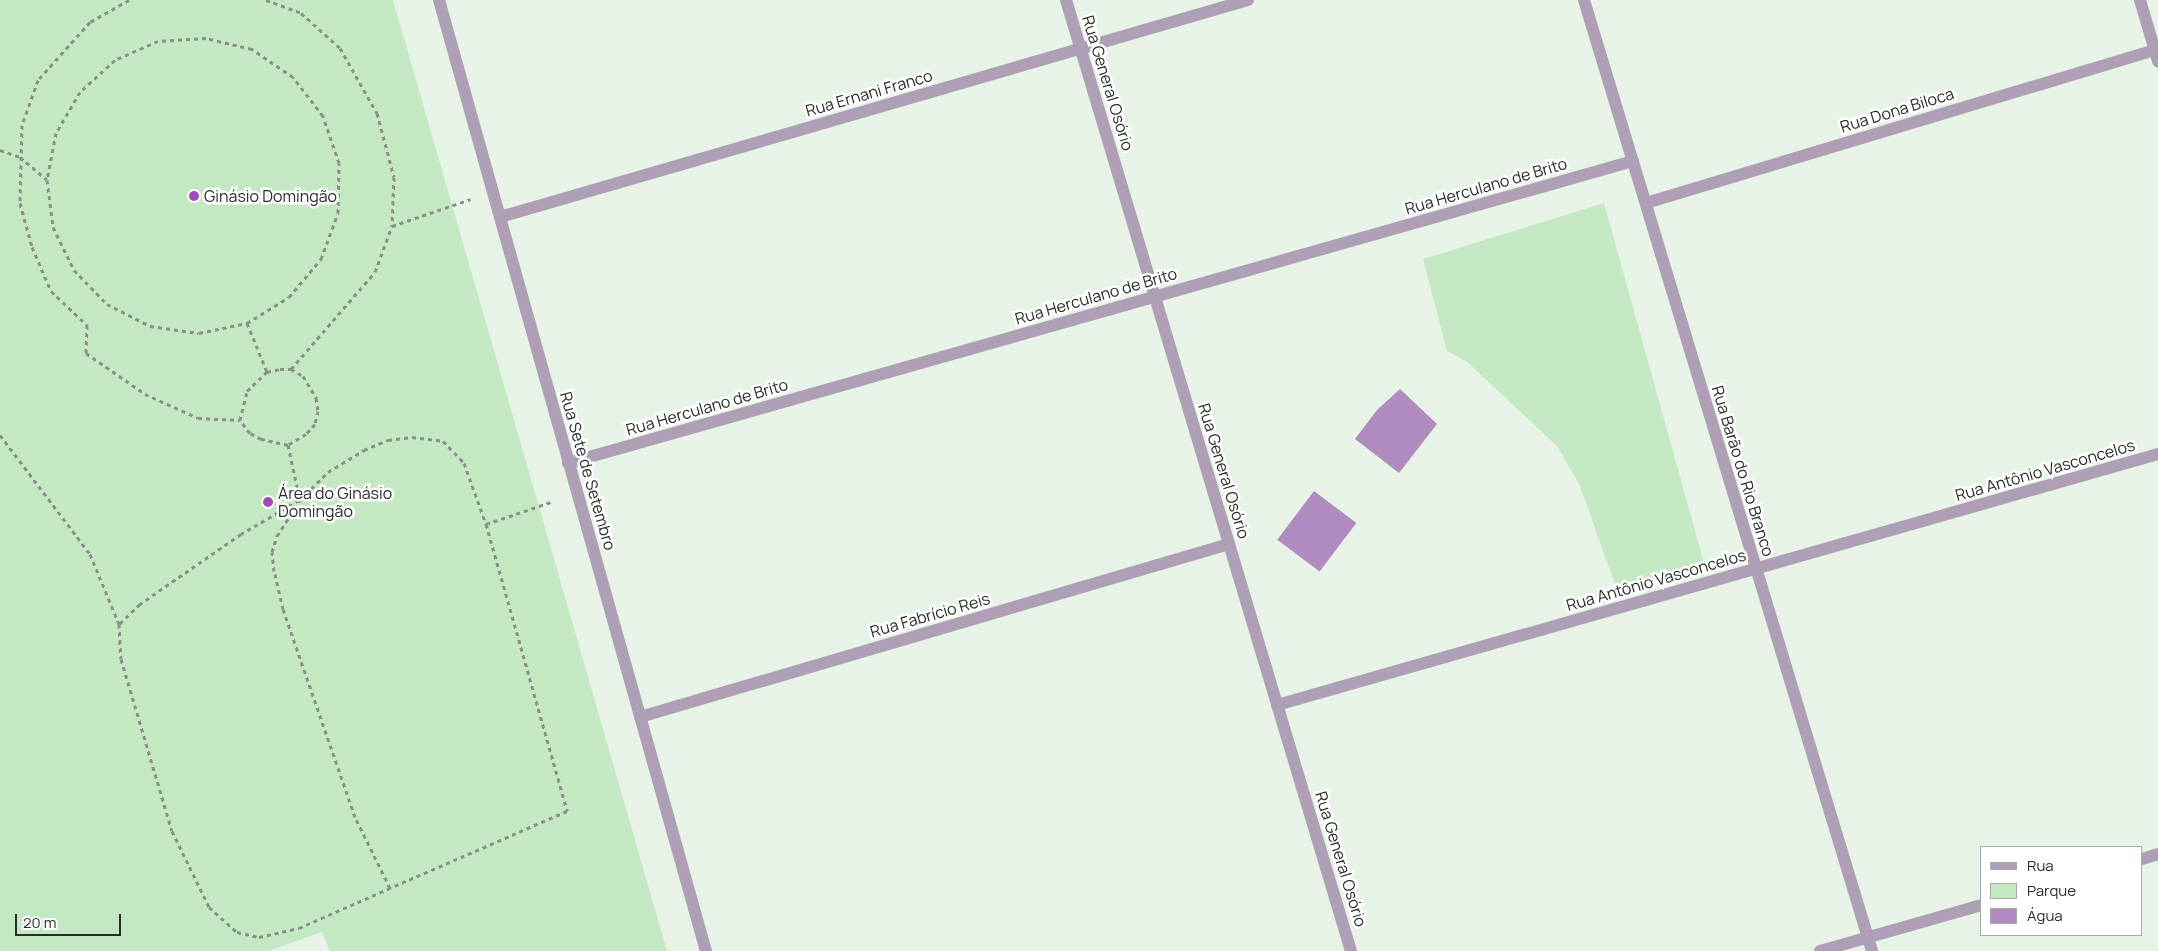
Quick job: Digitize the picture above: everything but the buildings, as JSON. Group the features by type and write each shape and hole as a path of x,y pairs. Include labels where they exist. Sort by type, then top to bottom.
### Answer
{"street":[{"name":"Rua Sete de Setembro","path":"439,0 706,951"},
{"name":"Rua General Osório","path":"1066,0 1351,951"},
{"name":"Rua Ernani Franco","path":"500,217 1248,0"},
{"name":"Rua Barão do Rio Branco","path":"1584,0 1872,951"},
{"path":"2140,0 2157,54"},
{"name":"Rua Dona Biloca","path":"1646,203 2157,54"},
{"name":"Rua Herculano de Brito","path":"568,463 1633,161"},
{"name":"Rua Antônio Vasconcelos","path":"1277,705 2158,454"},
{"name":"Rua Fabrício Reis","path":"640,717 1229,544"},
{"path":"2143,859 2158,854"},
{"path":"1820,951 1980,906"}],"path":[{"path":"129,0 90,22 38,80 22,125 20,203 32,248 51,291 87,325 86,353 144,394 198,418 240,420"},
{"path":"266,0 301,14 340,48 377,114 394,177 392,226 375,272 291,369"},
{"path":"206,38 252,49 293,77 323,116 339,163 338,213 321,259 289,297 247,323 199,333 150,326 107,304 74,270 53,227 47,180 56,133 80,92 115,60 158,42 206,38"},
{"path":"0,150 20,156 47,180"},
{"path":"392,226 493,192"},
{"path":"247,323 267,372"},
{"path":"291,369 303,376 310,387 318,411 315,424 306,434 288,445 261,439 250,433 240,420 246,391 267,372 291,369"},
{"path":"0,435 90,554 119,624 121,659 172,831 209,907 237,932 259,937 299,928 567,811 486,524 464,463 443,440 412,437 388,440 364,450 328,472 300,500 277,536 272,552 274,571 283,609 355,817 390,888"},
{"path":"288,445 300,500"},
{"path":"486,524 577,494"},
{"path":"119,624 140,604 194,566 300,500"}],"green space":[{"name":"Área do Ginásio Domingão","path":"0,0 393,0 667,951 330,951 322,932 268,951 0,951"},
{"path":"1604,203 1704,563 1618,593 1580,486 1558,447 1466,361 1447,351 1423,259"}],"water":[{"path":"1400,389 1437,424 1399,473 1355,439 1377,410"},
{"path":"1314,491 1356,523 1320,572 1277,540"}],"place":[{"name":"Ginásio Domingão","path":"194,196"},
{"name":"Área do Ginásio Domingão","path":"268,502"}]}
